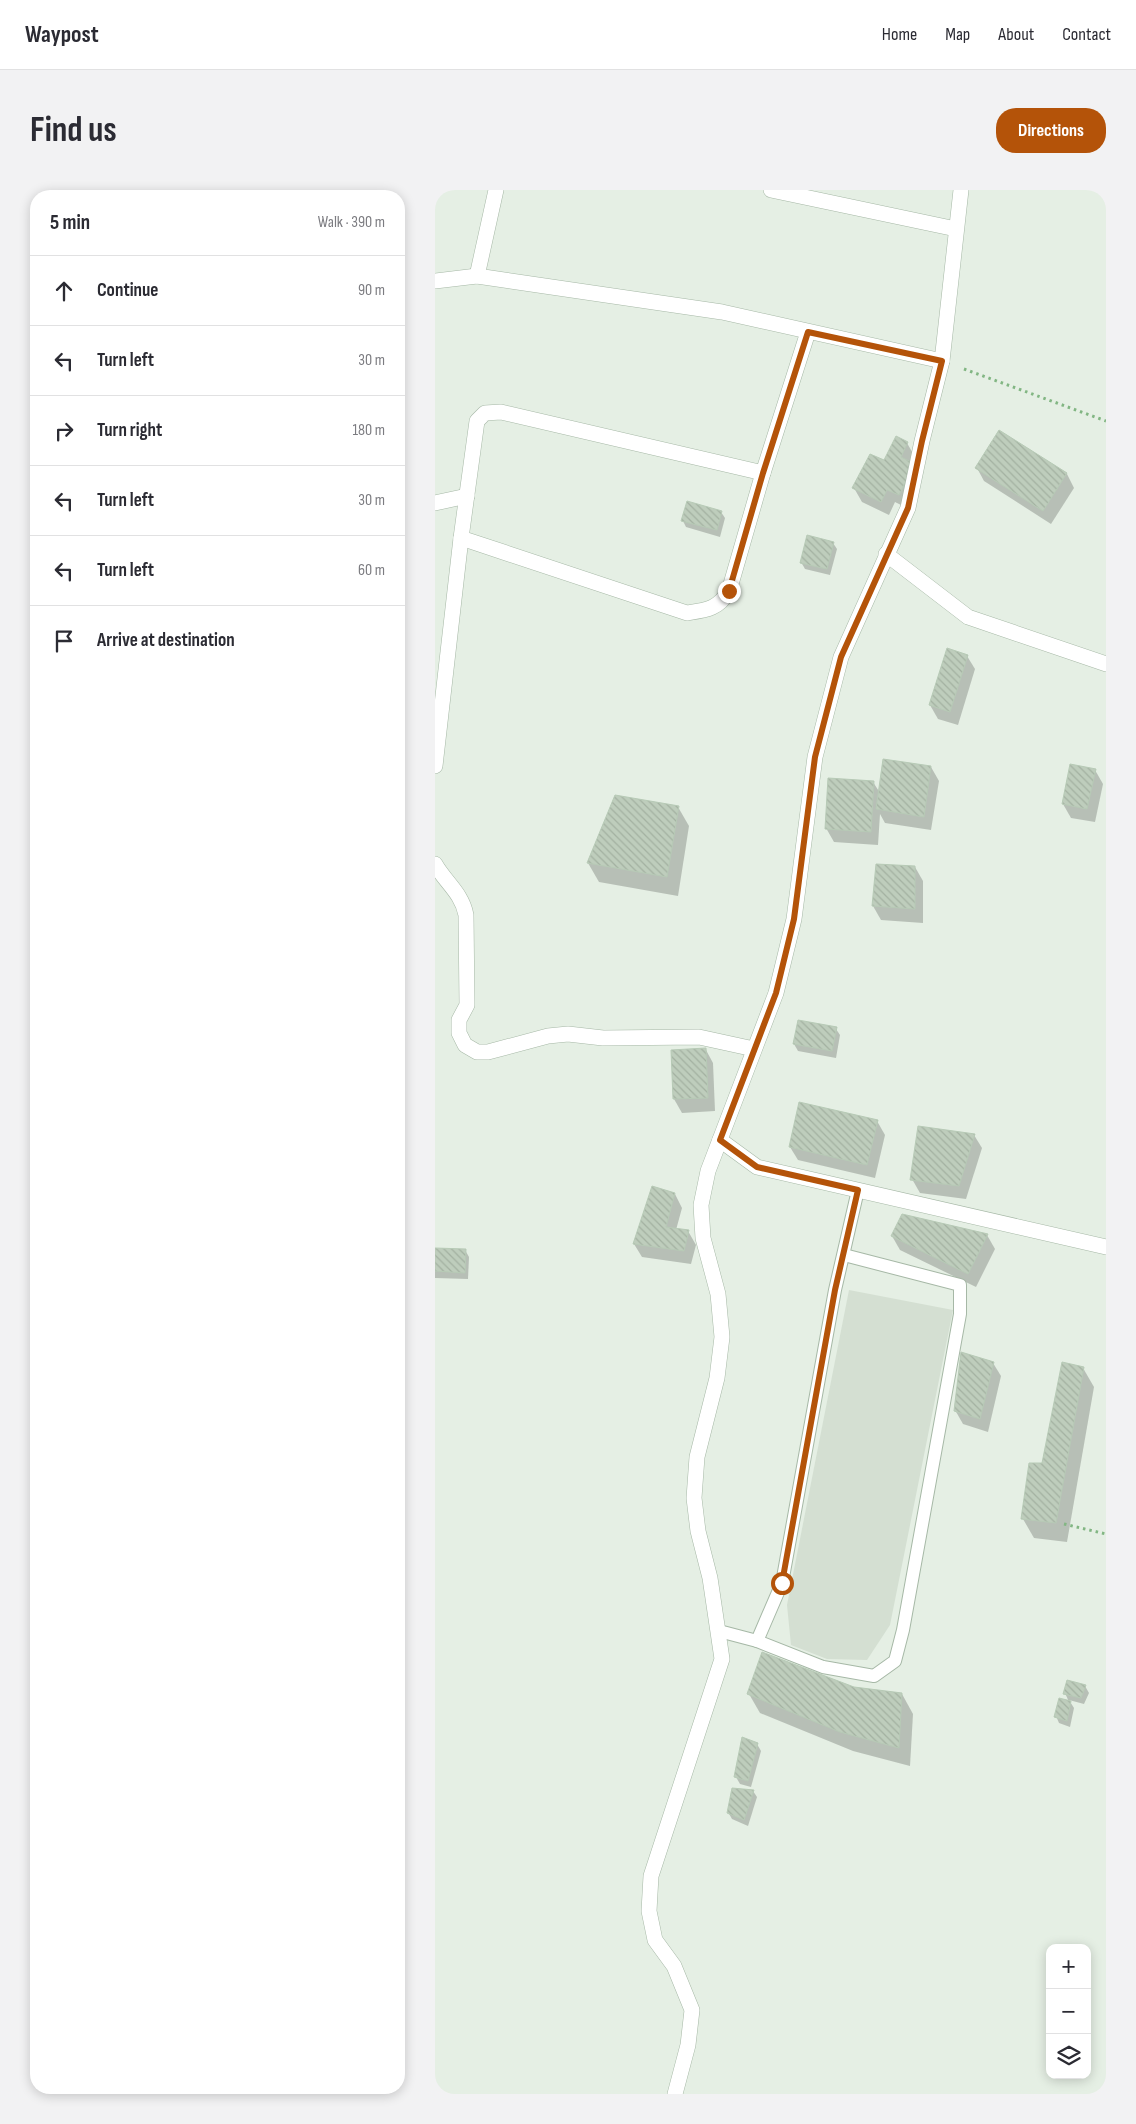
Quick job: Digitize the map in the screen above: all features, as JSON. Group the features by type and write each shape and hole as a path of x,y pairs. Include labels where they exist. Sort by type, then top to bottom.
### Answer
{"street":[{"path":"477,276 496,190"},
{"path":"771,190 955,229"},
{"path":"675,2094 688,2046 692,2010 673,1966 655,1940 649,1911 651,1876 722,1659 710,1578 698,1531 695,1498 697,1457 717,1378 722,1337 718,1294 703,1238 701,1205 708,1171 776,993 794,919 815,757 839,666 886,554 908,508 942,361 955,229 961,190"},
{"path":"435,282 477,276 722,312 942,361"},
{"path":"461,538 687,613 704,611 722,602 729,591 763,473 808,332"},
{"path":"435,766 461,538 477,421 485,414 501,412 763,473"},
{"path":"435,503 467,496"},
{"path":"886,554 968,617 1106,664"},
{"path":"435,864 444,880 455,888 464,905 466,915 467,1005 459,1020 459,1033 465,1045 477,1052 488,1052 548,1036 569,1034 603,1038 699,1037 754,1049"},
{"path":"720,1140 757,1167 1106,1246"}],"lane":[{"path":"757,1642 782,1583 835,1290 858,1190"},
{"path":"719,1631 757,1642 823,1668 874,1676 895,1661 903,1630 960,1314 960,1285 844,1255"}],"path":[{"path":"942,361 1106,421"},
{"path":"1064,1524 1106,1534"}],"shaded area":[{"path":"849,1290 953,1310 890,1625 867,1660 827,1659 791,1645 787,1605"}],"building":[{"path":"999,430 1067,473 1043,511 975,468"},
{"path":"896,436 908,442 901,457 915,464 899,495 887,490 881,502 852,488 870,454 884,460"},
{"path":"687,501 722,511 717,530 681,521"},
{"path":"807,535 834,542 827,569 800,563"},
{"path":"947,648 968,655 950,712 929,705"},
{"path":"883,759 931,766 924,817 876,809"},
{"path":"1070,764 1096,769 1087,809 1062,804"},
{"path":"828,778 874,781 871,832 825,829"},
{"path":"615,795 679,806 667,877 587,863"},
{"path":"876,864 915,866 915,909 872,906"},
{"path":"798,1020 837,1027 832,1051 793,1044"},
{"path":"706,1048 708,1098 673,1099 671,1050"},
{"path":"799,1102 878,1120 867,1165 789,1147"},
{"path":"918,1126 975,1134 959,1186 910,1180"},
{"path":"652,1186 675,1193 666,1227 689,1230 684,1251 633,1244"},
{"path":"902,1214 988,1234 968,1274 891,1236"},
{"path":"435,1248 466,1249 465,1273 435,1271"},
{"path":"961,1352 994,1362 980,1419 954,1411"},
{"path":"1062,1362 1084,1367 1056,1523 1021,1519 1029,1463 1042,1463"},
{"path":"762,1652 854,1687 902,1693 899,1748 840,1732 747,1694"},
{"path":"1067,1680 1086,1685 1081,1698 1063,1694"},
{"path":"1059,1698 1071,1701 1067,1721 1054,1717"},
{"path":"742,1737 758,1743 748,1781 734,1777"},
{"path":"732,1788 754,1790 744,1820 727,1813"}],"route":[{"path":"729,591 763,473 808,332 942,361 908,508 841,657 815,757 794,919 776,993 720,1140 757,1167 858,1190 835,1290 782,1583"}]}
